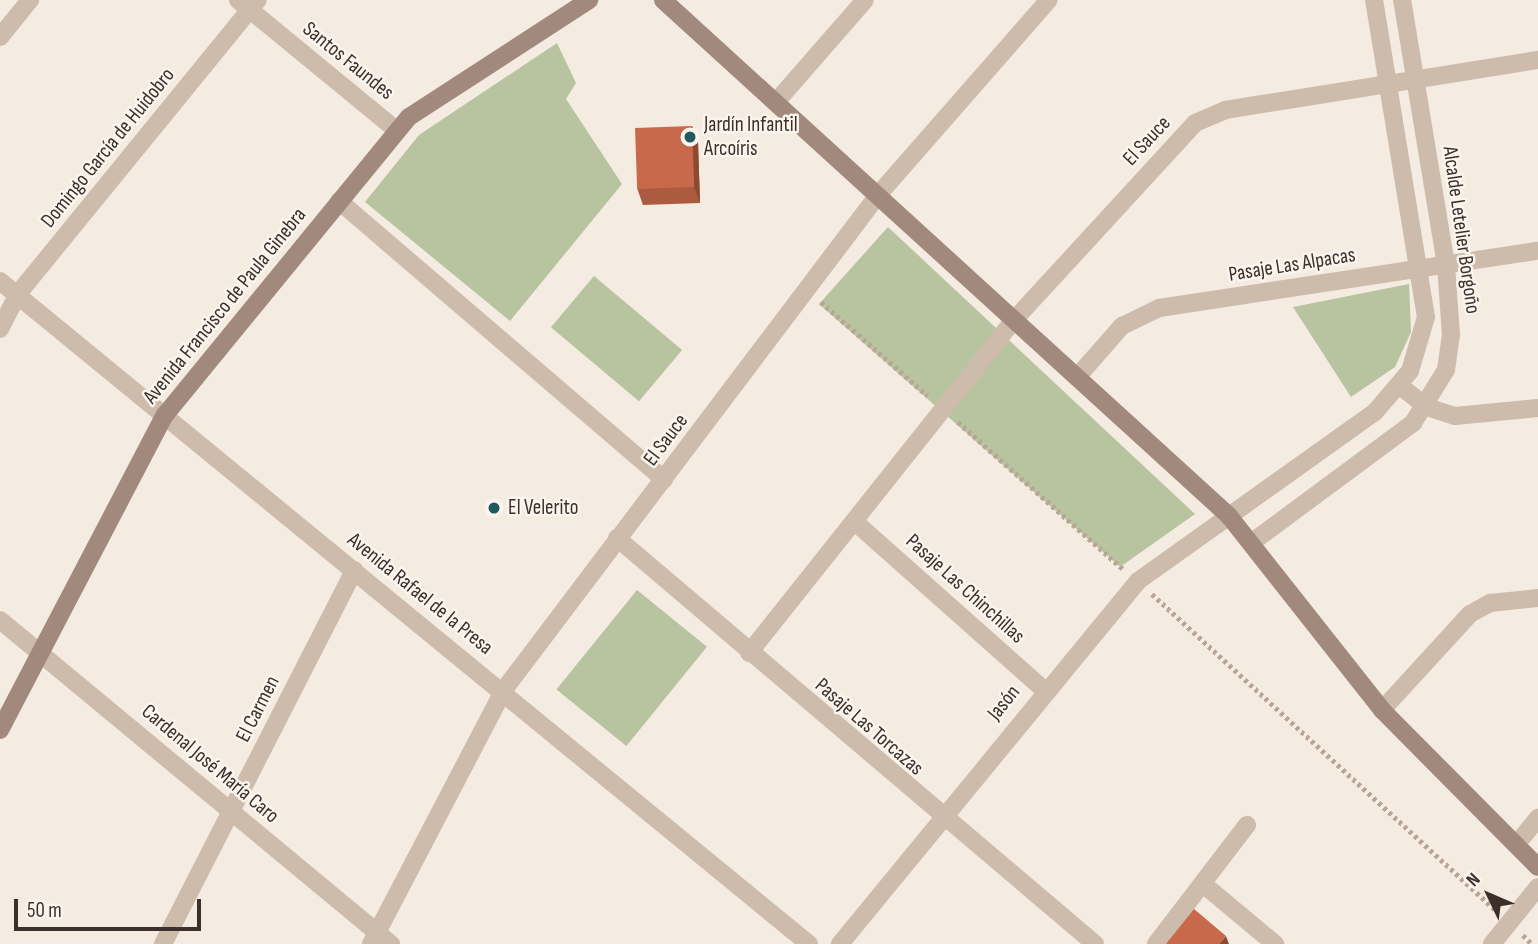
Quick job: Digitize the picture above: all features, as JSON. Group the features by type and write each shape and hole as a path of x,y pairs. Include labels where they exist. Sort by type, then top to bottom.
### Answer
{"street":[{"path":"0,37 30,0"},
{"name":"Avenida Francisco de Paula Ginebra","path":"0,730 38,651 165,415 396,130 441,91 589,0"},
{"path":"663,0 1229,516 1382,710 1538,867"},
{"path":"776,102 865,0"},
{"name":"El Sauce","path":"380,940 503,691 878,195 1049,0"},
{"path":"1229,516 1375,412 1400,386 1424,335 1419,269 1374,0"},
{"name":"Alcalde Letelier Borgoño","path":"1251,543 1427,407 1450,353 1446,265 1402,0"},
{"name":"Santos Faundes","path":"249,3 396,130"},
{"name":"Domingo García de Huidobro","path":"0,329 17,295 249,3"},
{"name":"El Sauce","path":"748,653 856,522 1015,319 1206,116 1538,60"},
{"path":"339,201 664,480"},
{"name":"Pasaje Las Alpacas","path":"1078,376 1122,326 1144,312 1538,251"},
{"name":"Avenida Rafael de la Presa","path":"0,281 809,944"},
{"path":"1400,386 1427,407 1474,417 1538,408"},
{"name":"Jasón","path":"840,944 1044,690 1138,581 1229,516"},
{"name":"Pasaje Las Chinchillas","path":"856,522 1044,690"},
{"name":"Pasaje Las Torcazas","path":"617,538 940,818 1095,944"},
{"name":"El Carmen","path":"163,944 354,570"},
{"path":"1382,710 1470,614 1490,603 1538,598"},
{"name":"Cardenal José María Caro","path":"0,620 232,812 380,940"},
{"path":"1516,845 1538,818"},
{"path":"1156,944 1247,825"},
{"path":"1203,884 1275,944"},
{"path":"1492,944 1538,887"}],"path":[{"path":"806,288 1138,581 1532,944"}],"green space":[{"path":"557,43 576,83 566,99 622,184 510,321 365,202 419,135"},
{"path":"888,227 1195,514 1120,567 819,304"},
{"path":"594,276 682,350 639,401 551,327"},
{"path":"1409,284 1411,332 1395,367 1351,397 1293,307"},
{"path":"637,590 707,647 626,746 556,689"}],"building":[{"path":"692,126 694,187 637,189 635,128"},
{"path":"1194,909 1226,936 1219,944 1166,944"}],"place":[{"name":"Jardín Infantil Arcoíris","path":"690,137"},
{"name":"El Velerito","path":"494,508"}]}
